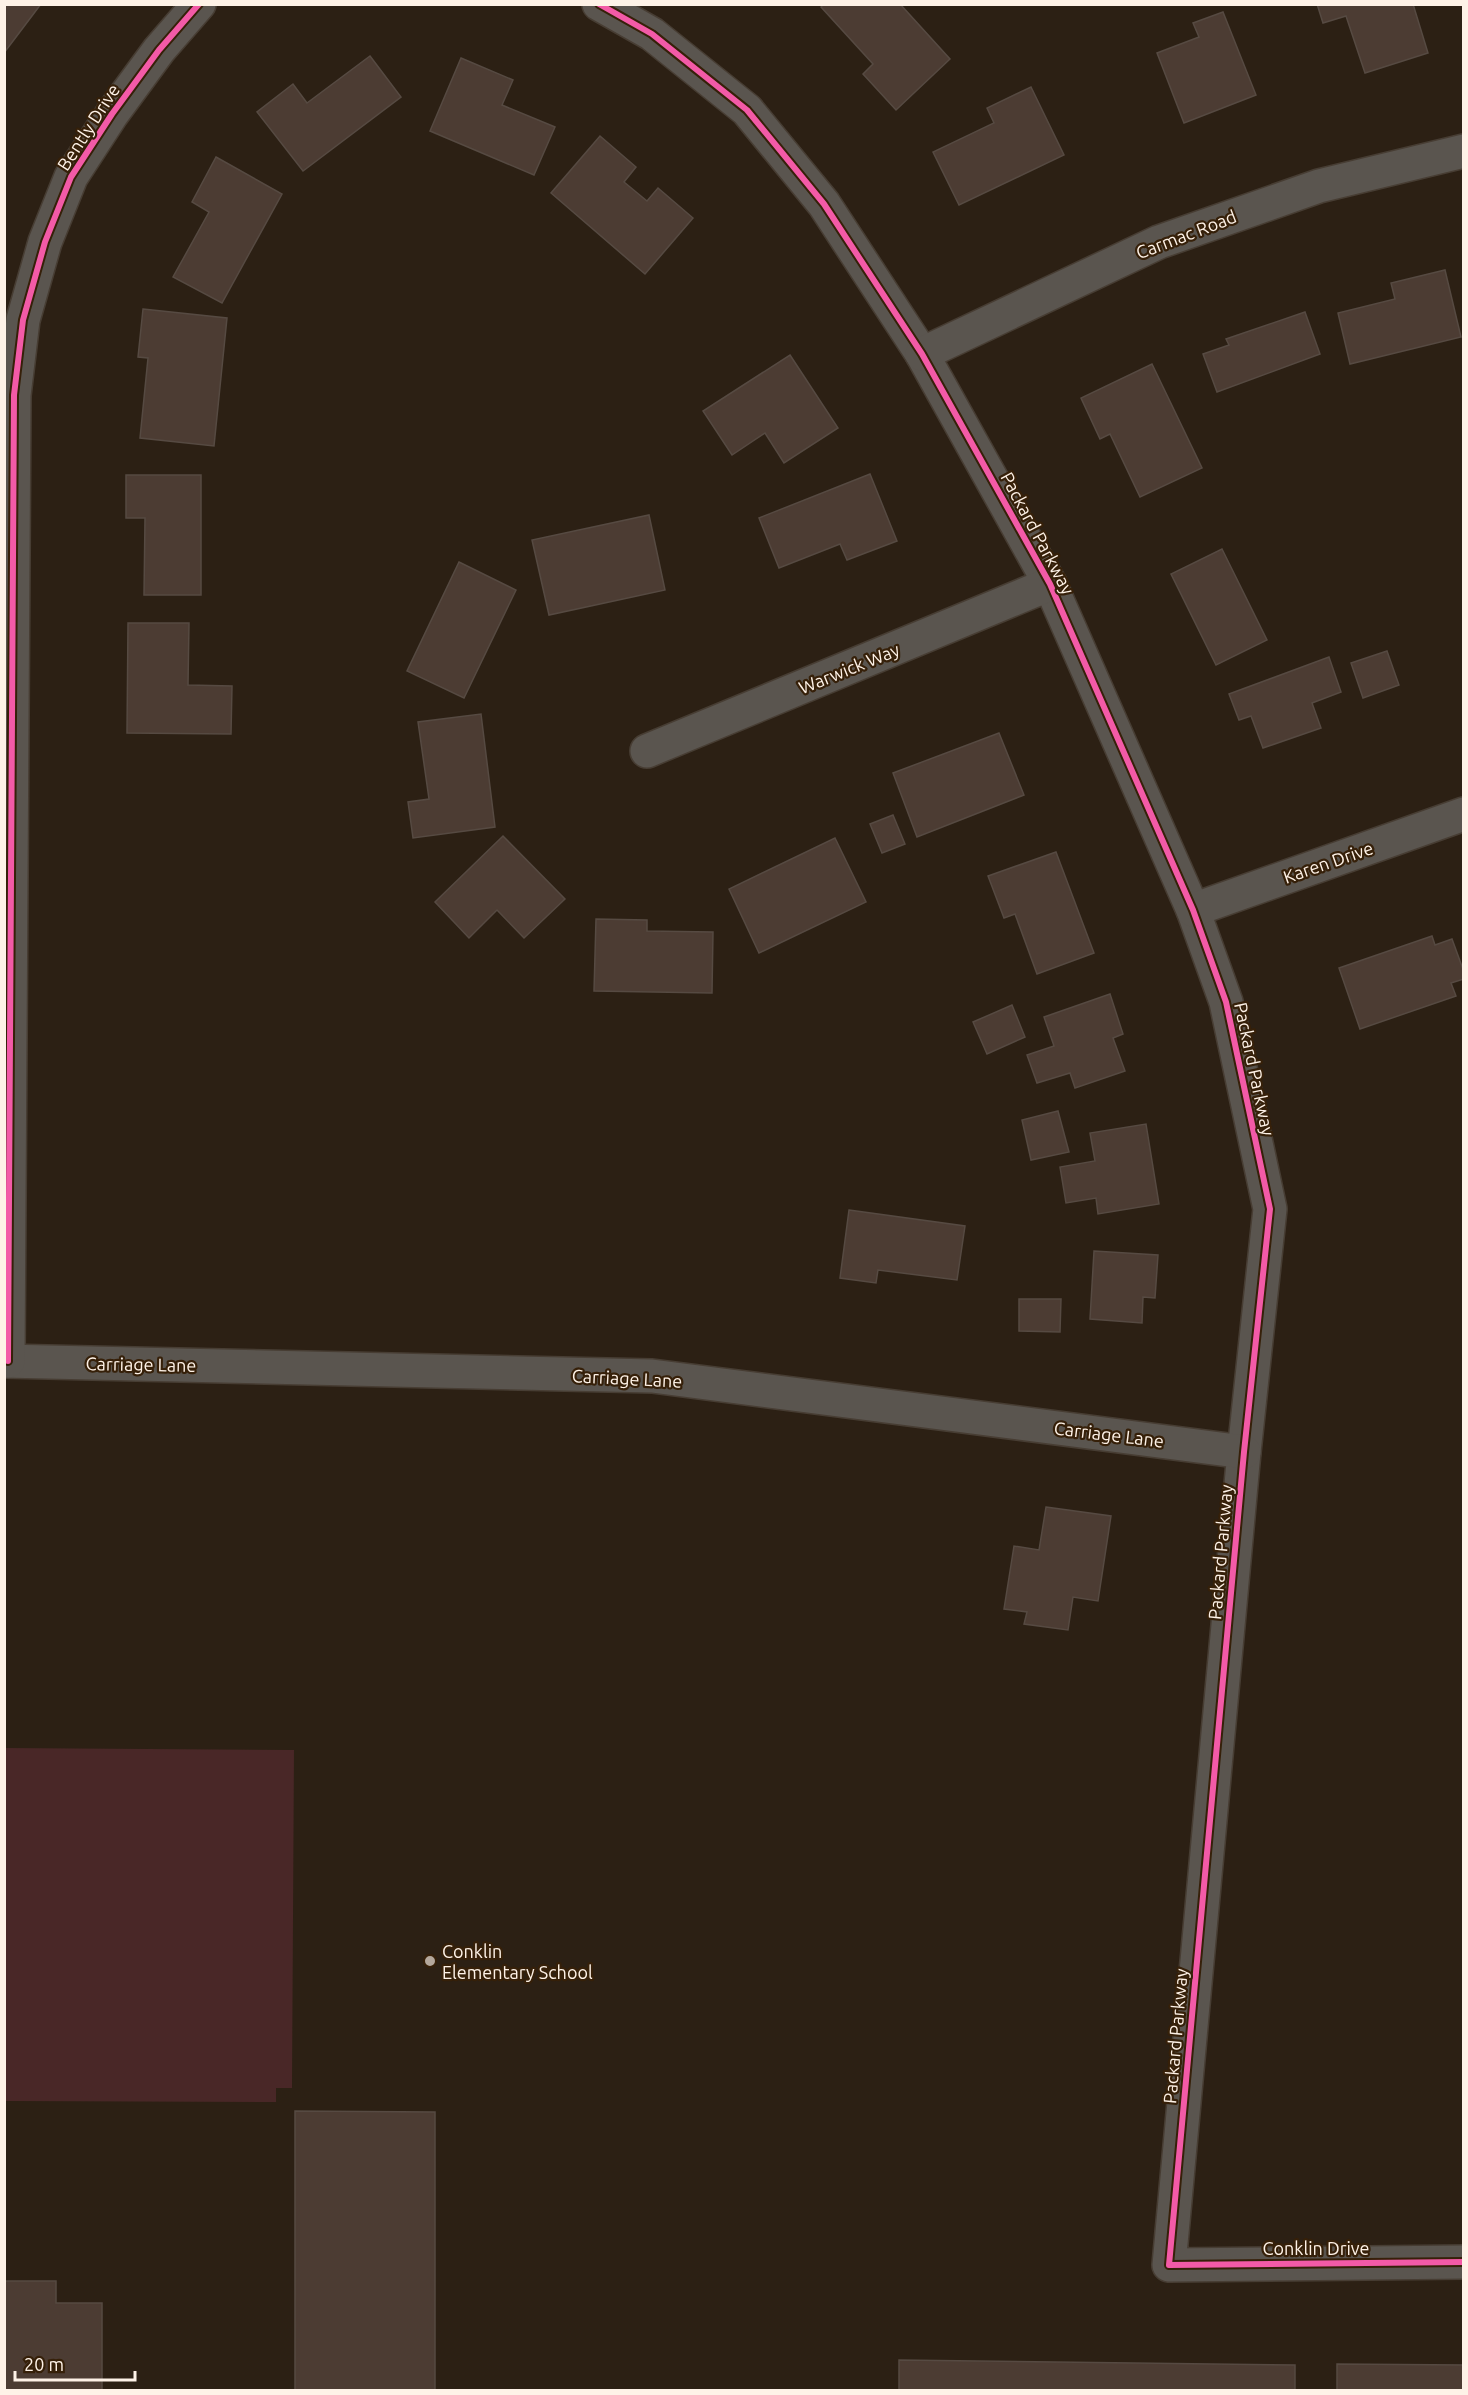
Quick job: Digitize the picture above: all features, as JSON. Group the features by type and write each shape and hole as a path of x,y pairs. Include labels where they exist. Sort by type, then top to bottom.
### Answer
{"street":[{"name":"Bently Drive","path":"6,1361 14,394 23,320 45,242 71,177 138,77 199,4"},
{"name":"Packard Parkway","path":"599,4 652,34 747,110 824,204 922,354 1050,584 1193,910 1226,1002 1270,1209 1244,1452 1169,2265"},
{"name":"Carmac Road","path":"922,354 1159,242 1319,186 1464,151"},
{"name":"Warwick Way","path":"647,751 1050,584"},
{"name":"Karen Drive","path":"1193,910 1464,814"},
{"name":"Carriage Lane","path":"6,1361 652,1376 1244,1452"},
{"name":"Conklin Drive","path":"1169,2265 1464,2262"}],"shaded area":[{"path":"5,1748 294,1750 292,2088 276,2088 276,2102 5,2101"}],"building":[{"path":"4,4 41,4 4,53"},
{"path":"824,4 900,4 950,59 896,110 863,74 873,64 821,7"},
{"path":"1317,4 1413,4 1428,53 1365,73 1346,16 1323,23"},
{"path":"1223,12 1256,95 1184,123 1157,53 1199,37 1193,23"},
{"path":"370,56 401,97 303,171 257,112 293,84 307,103"},
{"path":"461,58 513,80 502,105 555,127 534,175 430,131"},
{"path":"1031,87 1064,155 959,205 933,152 994,123 987,108"},
{"path":"600,136 636,167 624,182 647,201 658,188 693,218 645,274 551,193"},
{"path":"216,157 282,194 222,303 173,277 209,212 192,202"},
{"path":"1445,270 1461,337 1350,364 1338,313 1395,299 1391,283"},
{"path":"143,309 227,318 214,446 140,438 148,358 138,357"},
{"path":"1305,312 1320,354 1217,392 1203,354 1229,345 1226,339"},
{"path":"790,355 838,428 784,463 765,433 732,455 703,411"},
{"path":"1152,364 1202,468 1140,497 1110,434 1100,439 1081,398"},
{"path":"870,474 897,541 847,560 840,544 779,568 759,518"},
{"path":"126,475 201,475 201,595 144,595 145,518 126,518"},
{"path":"649,515 665,590 549,615 532,540"},
{"path":"1222,549 1267,640 1216,665 1171,574"},
{"path":"459,562 516,590 464,698 407,671"},
{"path":"128,623 189,623 188,685 232,686 231,734 127,733"},
{"path":"1387,651 1399,685 1363,698 1351,663"},
{"path":"1329,657 1341,692 1312,703 1321,728 1263,748 1251,716 1239,720 1229,694"},
{"path":"481,714 495,827 413,838 408,802 429,799 418,722"},
{"path":"999,733 1024,795 917,837 893,773"},
{"path":"893,815 905,844 882,853 870,824"},
{"path":"503,836 565,899 524,938 497,910 469,938 435,902"},
{"path":"835,838 866,902 759,953 729,889"},
{"path":"1056,852 1094,953 1037,974 1015,914 1004,918 988,876"},
{"path":"596,919 647,920 647,931 713,932 712,993 594,991"},
{"path":"1432,936 1435,945 1452,939 1464,972 1464,979 1451,983 1456,996 1360,1029 1339,968"},
{"path":"1110,994 1123,1034 1113,1038 1125,1071 1075,1088 1070,1073 1037,1083 1027,1055 1054,1046 1044,1017"},
{"path":"1012,1005 1025,1037 987,1054 973,1022"},
{"path":"1058,1111 1069,1152 1031,1160 1022,1120"},
{"path":"1146,1124 1159,1204 1098,1214 1096,1198 1066,1203 1060,1167 1095,1161 1090,1133"},
{"path":"849,1210 965,1226 957,1280 878,1270 876,1283 840,1278"},
{"path":"1094,1251 1158,1255 1155,1298 1143,1297 1142,1323 1090,1319"},
{"path":"1019,1299 1061,1299 1060,1332 1019,1331"},
{"path":"1046,1507 1111,1516 1098,1601 1073,1597 1068,1630 1024,1624 1027,1612 1004,1609 1014,1546 1039,1550"},
{"path":"295,2111 435,2112 435,2390 295,2390"},
{"path":"4,2281 56,2281 56,2303 102,2303 102,2390 4,2390"},
{"path":"899,2360 1295,2365 1295,2390 899,2390"},
{"path":"1337,2364 1464,2365 1464,2390 1337,2390"}],"cycle path":[{"path":"8,1361 14,395 23,320 45,242 71,177 112,114 159,50 199,4"},
{"path":"599,4 652,34 747,110 824,204 922,354 1050,584 1193,910 1226,1002 1270,1209 1244,1452 1169,2265 1464,2262"}],"place":[{"name":"Conklin Elementary School","path":"430,1961"}]}
